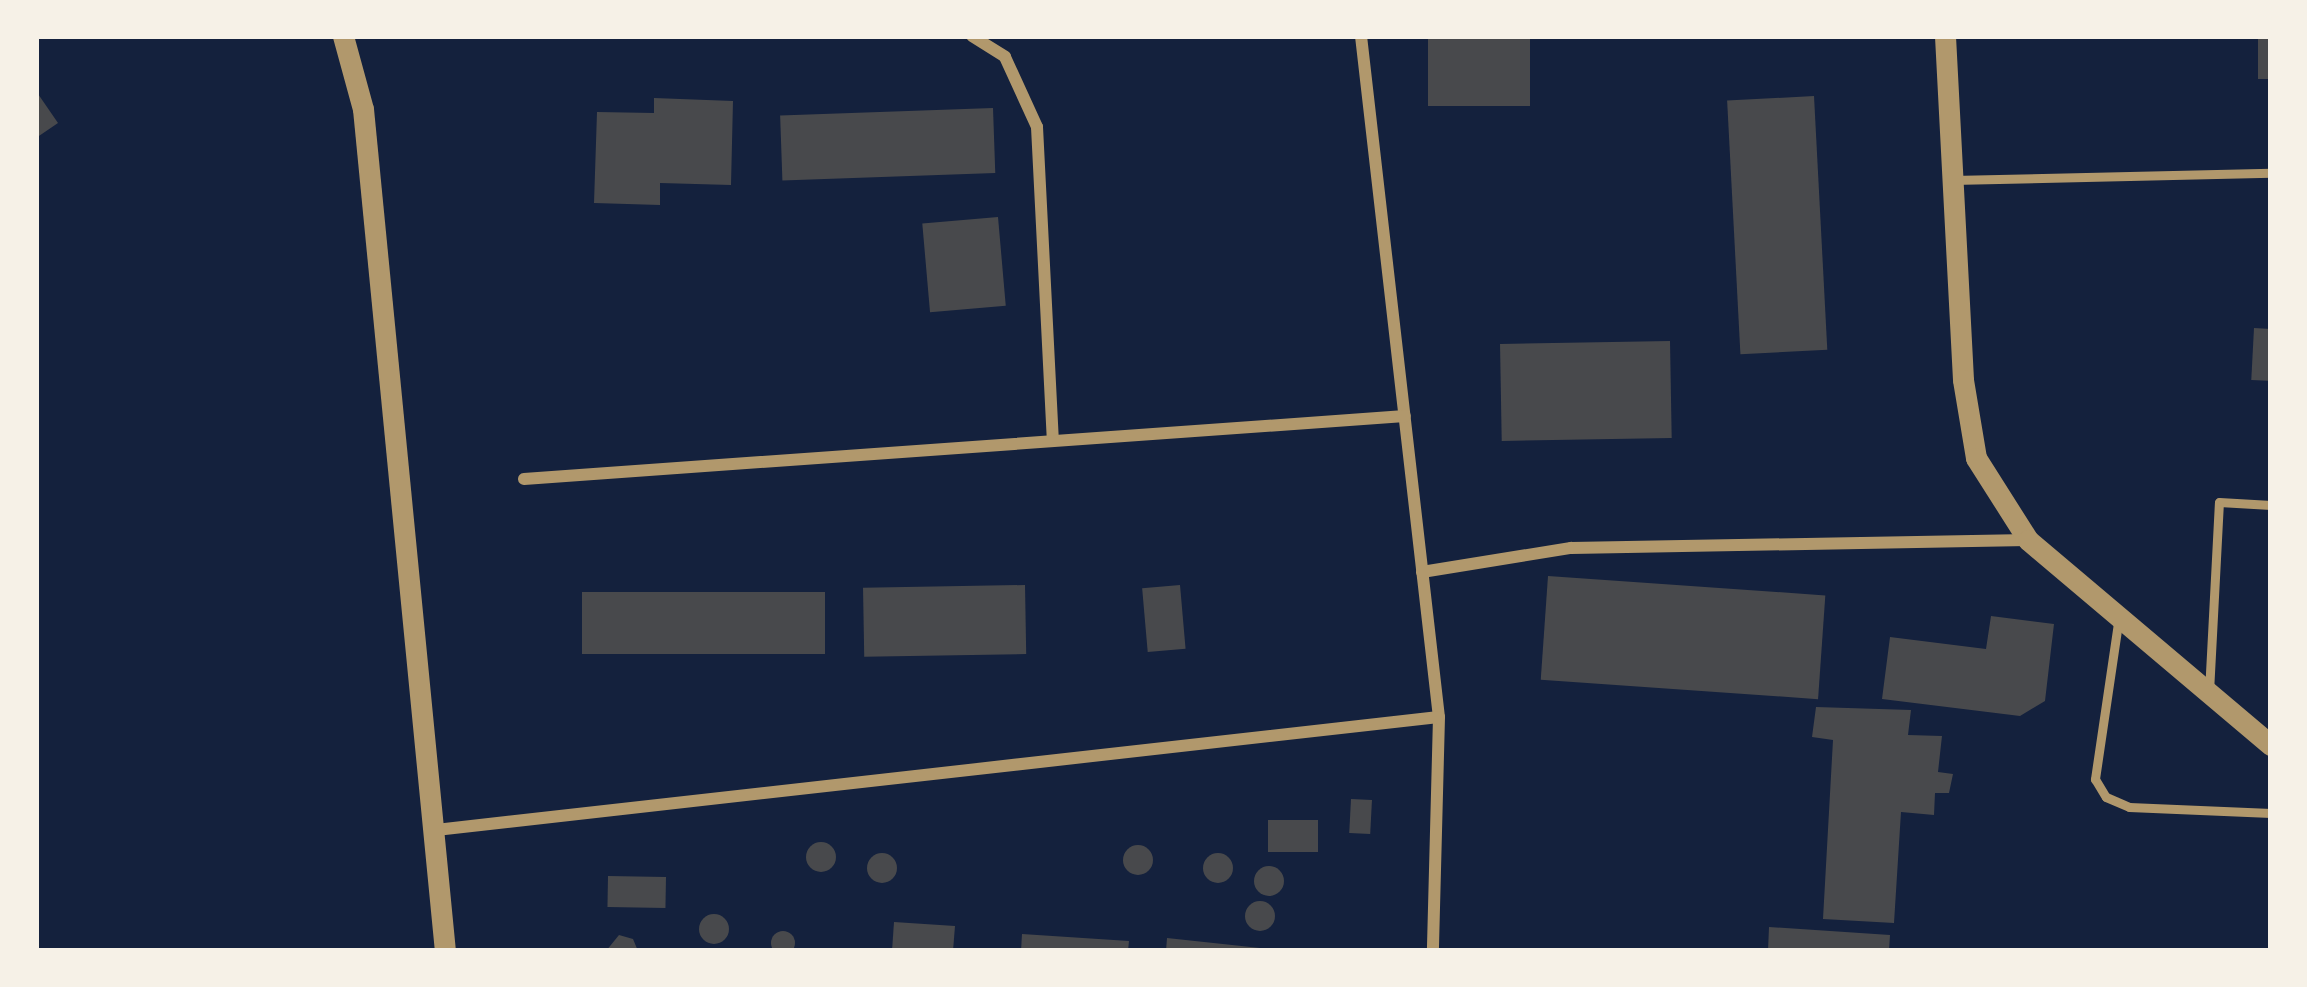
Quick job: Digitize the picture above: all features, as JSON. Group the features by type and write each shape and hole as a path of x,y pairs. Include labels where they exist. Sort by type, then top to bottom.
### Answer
{"street":[{"path":"343,36 363,110 445,951"},
{"path":"972,36 1005,57 1037,127 1053,441"},
{"path":"1360,36 1439,716 1433,951"},
{"path":"1945,36 1963,380 1976,458 2028,539 2209,698 2260,726 2271,745"},
{"path":"524,478 1405,416"},
{"path":"1422,572 1571,548 2028,539"},
{"path":"436,830 1439,716"}],"lane":[{"path":"1952,180 2271,173"},
{"path":"2209,698 2219,502 2271,505"},
{"path":"2118,622 2096,779 2106,797 2129,807 2271,813"}],"building":[{"path":"1428,36 1530,36 1530,106 1428,106"},
{"path":"2258,36 2271,36 2271,79 2258,79"},
{"path":"36,91 58,123 36,138"},
{"path":"1814,96 1827,350 1740,354 1727,101"},
{"path":"654,98 733,101 731,185 660,183 660,205 594,203 597,112 654,113"},
{"path":"993,108 995,173 782,180 780,115"},
{"path":"998,217 1006,306 930,312 922,224"},
{"path":"2254,328 2271,329 2268,381 2251,380"},
{"path":"1670,341 1672,438 1502,441 1500,344"},
{"path":"1548,576 1825,595 1818,699 1541,680"},
{"path":"1025,585 1026,654 864,657 863,588"},
{"path":"1180,585 1186,649 1148,652 1142,588"},
{"path":"582,592 825,592 825,654 582,654"},
{"path":"1991,616 2054,624 2045,701 2020,716 1882,699 1890,637 1986,649"},
{"path":"1816,707 1911,710 1908,735 1942,736 1938,772 1953,774 1949,793 1935,793 1934,815 1901,812 1894,923 1823,919 1833,740 1812,737"},
{"path":"1351,799 1372,800 1370,834 1349,833"},
{"path":"1268,820 1318,820 1318,852 1268,852"},
{"path":"821,842 832,846 836,857 832,868 821,872 810,868 806,857 810,846"},
{"path":"1138,845 1149,849 1153,860 1149,871 1138,875 1127,871 1123,860 1127,849"},
{"path":"882,853 893,857 897,868 893,879 882,883 871,879 867,868 871,857"},
{"path":"1218,853 1229,857 1233,868 1229,879 1218,883 1207,879 1203,868 1207,857"},
{"path":"1269,866 1280,870 1284,881 1280,892 1269,896 1258,892 1254,881 1258,870"},
{"path":"608,876 666,877 665,908 607,907"},
{"path":"1260,901 1271,905 1275,916 1271,927 1260,931 1249,927 1245,916 1249,905"},
{"path":"714,914 725,918 729,929 725,940 714,944 703,940 699,929 703,918"},
{"path":"894,922 955,926 953,951 892,951"},
{"path":"1769,927 1890,935 1889,951 1768,951"},
{"path":"783,931 795,943 783,955 771,943"},
{"path":"1022,934 1129,941 1128,951 1021,951"},
{"path":"619,935 633,939 638,951 606,951"},
{"path":"1167,938 1260,948 1166,951"}]}
